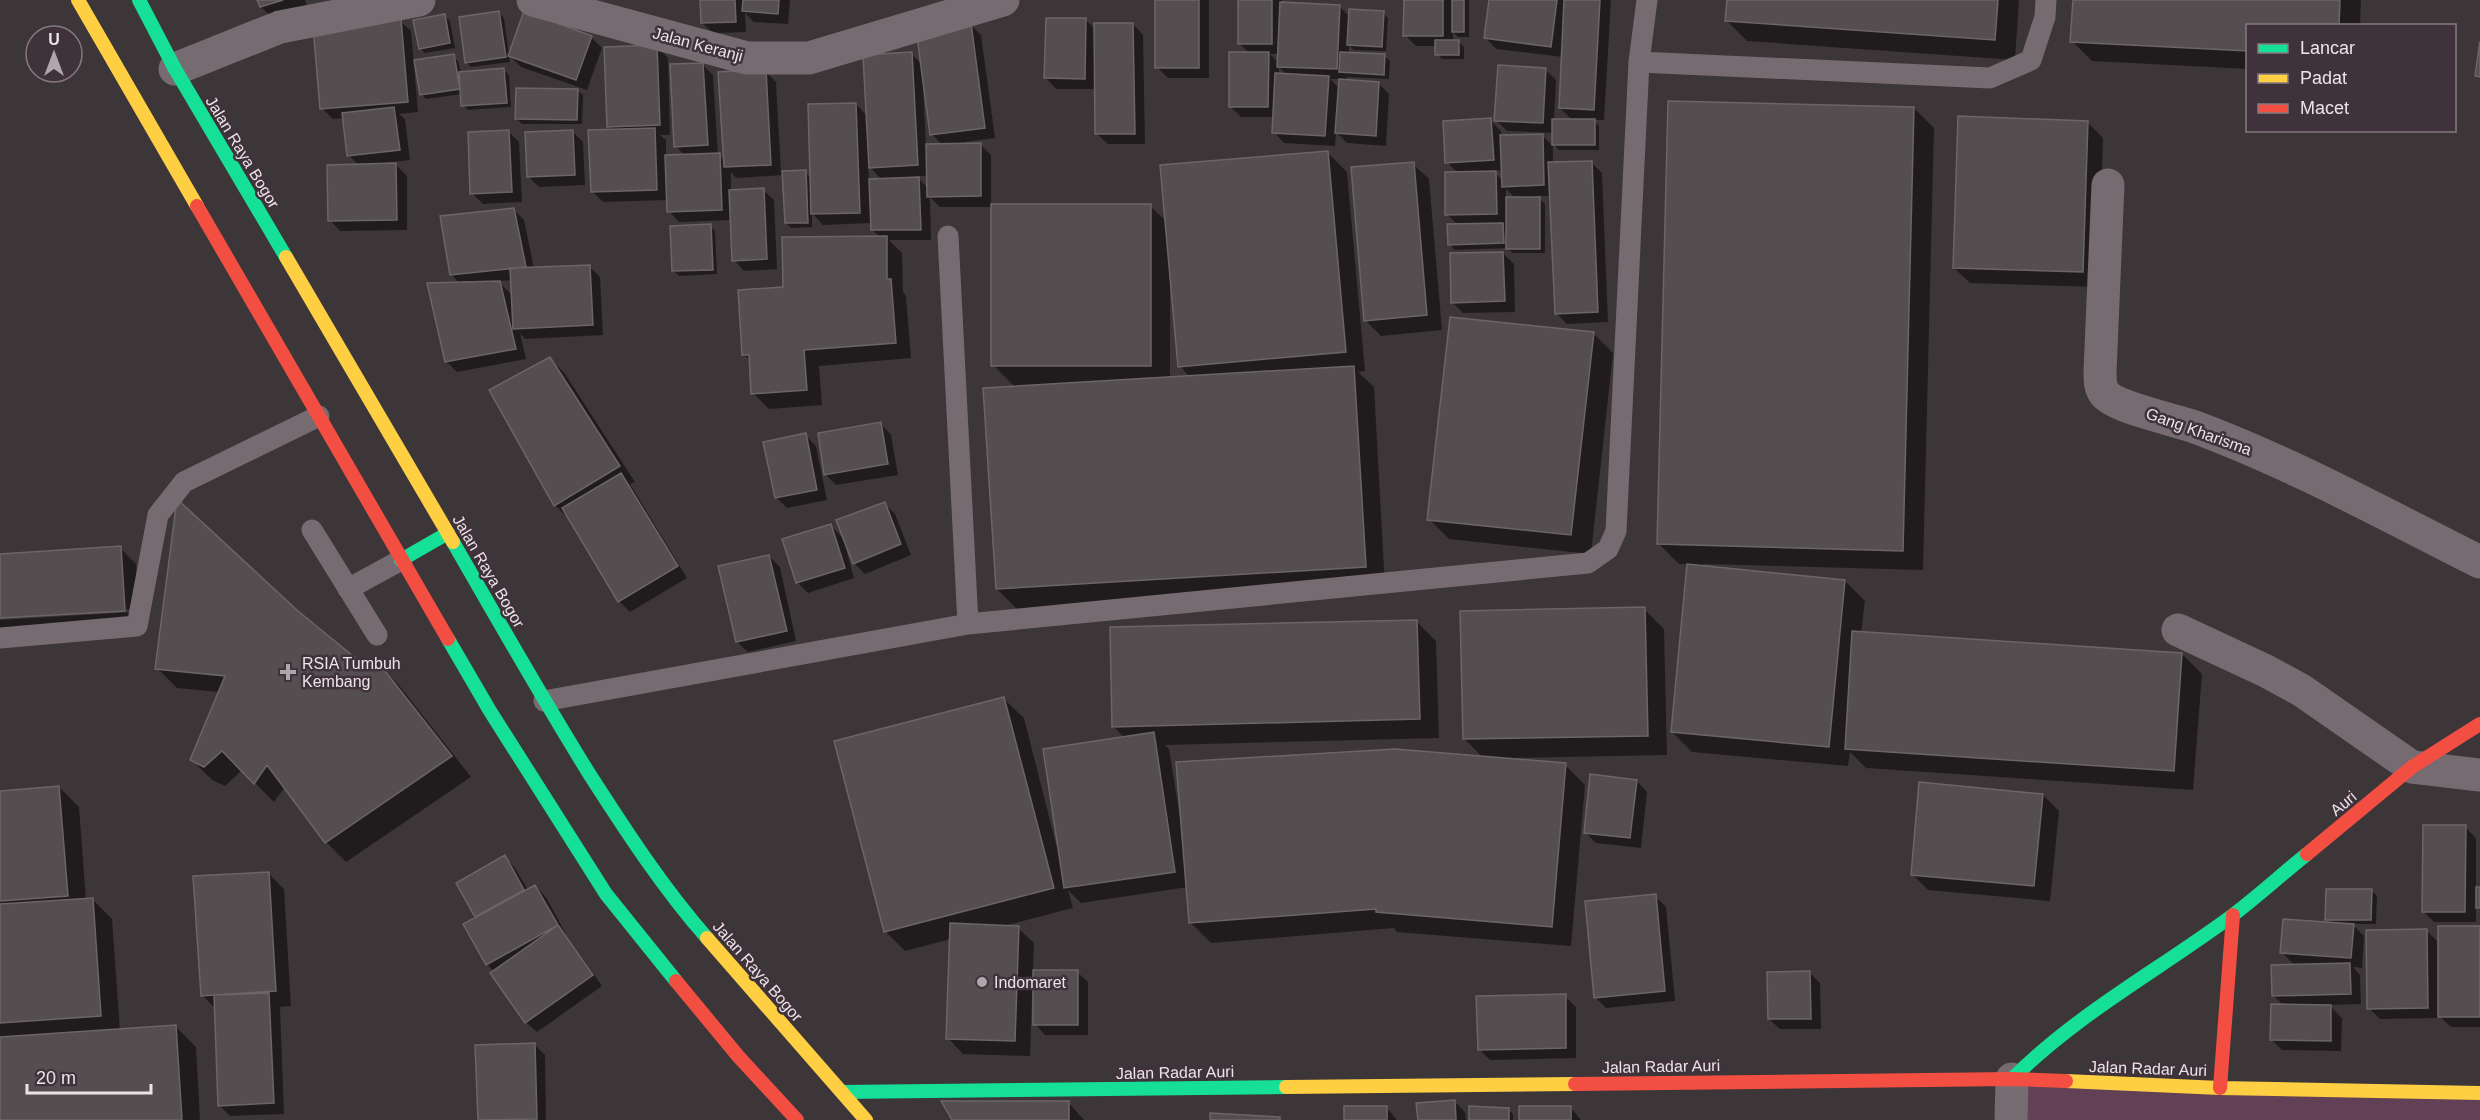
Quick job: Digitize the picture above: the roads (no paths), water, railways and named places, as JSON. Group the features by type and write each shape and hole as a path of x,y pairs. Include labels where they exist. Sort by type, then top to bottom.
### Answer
{"main road":[{"path":"78,0 490,711 606,894 738,1056 797,1120"},
{"name":"Jalan Raya Bogor","path":"139,0 176,69 544,701 625,830 684,912 866,1120"},
{"path":"401,560 448,533"},
{"name":"Auri","path":"2012,1079 2035,1056 2093,1010 2233,915 2412,767 2480,724"},
{"path":"2220,1088 2233,915"},
{"name":"Jalan Radar Auri","path":"842,1092 2012,1079 2220,1088 2480,1093"}],"street":[{"path":"176,69 280,27 419,0"},
{"name":"Jalan Keranji","path":"533,0 747,58 809,58 1003,0"},
{"name":"Gang Kharisma","path":"2108,185 2100,372 2101,385 2107,396 2129,406 2202,430 2279,462 2480,562"},
{"path":"2178,630 2301,690 2412,767 2480,775"},
{"path":"2011,1120 2012,1079"}],"lane":[{"path":"544,701 968,624 1588,563 1608,549 1616,531 1639,62 1647,0"},
{"path":"1639,62 1990,78 2031,60 2045,17 2046,0"},
{"path":"948,237 968,624"},
{"path":"0,638 137,626 158,515 184,482 319,416"},
{"path":"312,530 377,635"},
{"path":"348,589 401,560"}],"place":[{"name":"RSIA Tumbuh Kembang","path":"288,672"},
{"name":"Indomaret","path":"982,982"}]}
